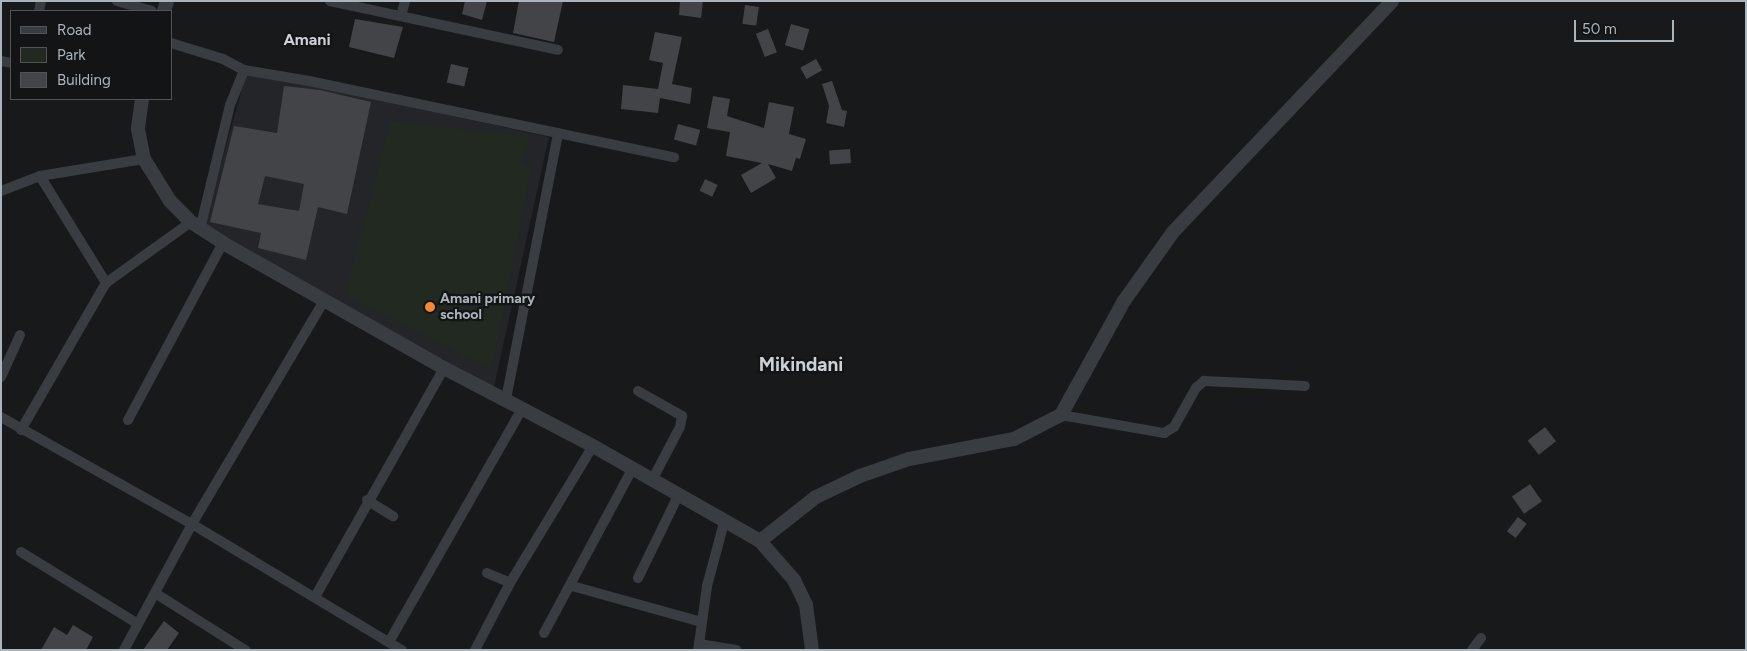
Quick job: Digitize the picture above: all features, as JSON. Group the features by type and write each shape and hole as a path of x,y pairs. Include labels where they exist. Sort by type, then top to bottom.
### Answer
{"street":[{"path":"117,1 148,10"},
{"path":"330,1 558,50"},
{"path":"401,16 405,1"},
{"path":"760,541 816,498 860,476 908,459 1014,439 1061,415 1124,301 1173,232 1392,1"},
{"path":"172,43 223,59 244,70 310,80 674,157"},
{"path":"21,430 106,283 195,226 230,105 244,70"},
{"path":"142,100 138,129 144,159 170,202 195,226 444,368 593,446 725,519 760,541 794,580 806,605 812,650"},
{"path":"506,400 558,133"},
{"path":"1,191 40,176 144,159"},
{"path":"40,176 106,283"},
{"path":"128,420 222,243"},
{"path":"124,650 192,524 325,299"},
{"path":"1,377 20,335"},
{"path":"314,597 367,500 444,368"},
{"path":"1061,415 1164,433 1174,427 1196,388 1204,381 1305,386"},
{"path":"638,391 682,416 680,427 652,480"},
{"path":"389,642 522,409"},
{"path":"1,417 21,430 192,524 402,650"},
{"path":"476,650 510,583 593,446"},
{"path":"544,633 572,586 633,468"},
{"path":"638,578 679,494"},
{"path":"367,500 393,516"},
{"path":"725,519 707,586 698,647 737,650"},
{"path":"21,552 138,624"},
{"path":"487,573 510,583"},
{"path":"572,586 702,622"},
{"path":"155,593 245,650"},
{"path":"1472,650 1481,638"}],"shaded area":[{"name":"Amani primary school","path":"246,75 270,77 549,137 494,387 203,228"}],"green space":[{"path":"390,121 529,137 522,163 532,165 492,370 347,297 346,291"}],"building":[{"path":"465,1 487,1 482,20 462,14"},
{"path":"519,1 563,1 554,42 513,33"},
{"path":"680,1 703,1 701,18 679,15"},
{"path":"745,5 759,7 756,26 742,24"},
{"path":"355,19 403,27 394,58 349,47"},
{"path":"791,24 809,29 803,50 785,45"},
{"path":"768,29 777,52 765,57 756,34"},
{"path":"655,32 682,37 672,84 692,88 690,104 660,98 658,113 621,109 623,85 658,89 663,63 649,60"},
{"path":"816,59 822,70 807,79 800,68"},
{"path":"451,64 469,68 464,87 447,83"},
{"path":"832,81 842,110 847,111 844,127 826,123 829,106 822,84"},
{"path":"284,86 320,90 371,102 347,214 318,207 306,260 258,248 261,233 210,222 234,126 277,133","holes":["265,176 304,184 299,211 258,204"]},
{"path":"713,96 730,99 727,116 764,128 769,102 794,107 789,134 806,139 800,159 796,158 792,171 768,164 776,178 751,193 741,175 762,163 726,156 730,132 707,128"},
{"path":"678,124 700,130 696,145 674,139"},
{"path":"850,149 851,163 830,164 829,150"},
{"path":"705,179 718,185 712,197 700,191"},
{"path":"1545,427 1556,441 1539,455 1528,441"},
{"path":"1530,484 1542,501 1524,514 1512,497"},
{"path":"1518,517 1527,524 1516,538 1507,531"},
{"path":"164,621 179,633 167,650 143,650"},
{"path":"73,625 93,637 86,650 41,650 54,627 67,635"}],"place":[{"name":"Amani primary school","path":"430,307"}],"district":[{"name":"Amani","path":"307,40"},
{"name":"Mikindani","path":"801,365"}]}
